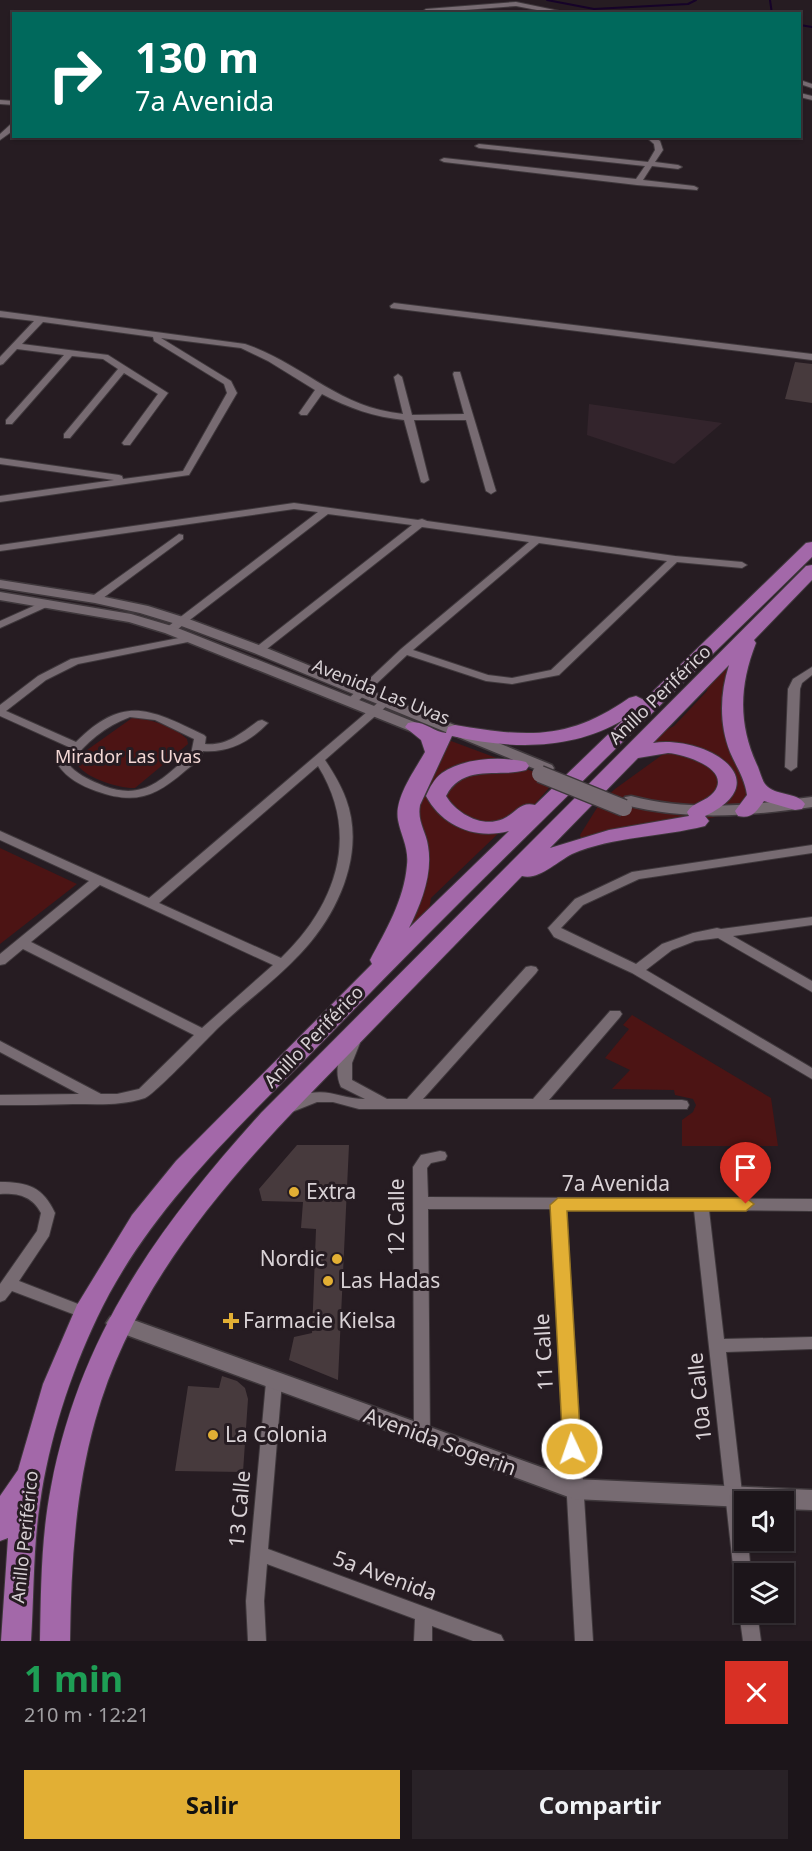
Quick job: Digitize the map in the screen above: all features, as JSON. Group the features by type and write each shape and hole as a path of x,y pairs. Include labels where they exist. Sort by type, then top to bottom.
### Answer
{"highway":[{"name":"Anillo Periférico","path":"16,1641 21,1551 29,1476 57,1384 86,1313 141,1222 185,1168 372,977 812,547"},
{"name":"Anillo Periférico","path":"55,1641 64,1486 76,1430 95,1375 117,1323 140,1281 186,1214 270,1119 363,1023 487,901 812,570"},
{"path":"745,811 753,804 757,796 756,788 739,747 732,700 735,670 754,630"},
{"path":"415,727 430,737 444,740 486,737 537,740 579,734 601,727 707,651"},
{"path":"372,977 410,899 418,849 408,813 410,799 444,740"},
{"path":"487,901 540,861 571,848 698,817 723,797 728,786 728,774 719,764 699,753 678,747 633,753"},
{"path":"536,768 479,766 463,771 439,787 436,796 440,806 450,815 470,824 487,827 506,826 533,806 560,792"},
{"path":"756,788 768,796 803,803"},
{"path":"0,1528 13,1500 29,1476"}],"street":[{"path":"426,11 516,4 561,12"},
{"path":"0,138 12,128"},
{"path":"637,183 660,146 650,138"},
{"path":"478,146 678,167"},
{"path":"555,173 566,155"},
{"path":"444,160 694,188"},
{"path":"394,306 812,357"},
{"path":"0,314 256,350 321,389 360,409 408,419 470,417"},
{"path":"0,362 40,319"},
{"path":"0,499 186,473 232,393 228,384 157,339 157,335"},
{"path":"15,346 105,357 163,393 127,443"},
{"path":"9,422 70,353"},
{"path":"67,435 123,369"},
{"path":"457,374 491,491"},
{"path":"398,378 424,480"},
{"path":"304,413 321,389"},
{"path":"0,461 135,480"},
{"path":"0,548 294,506 675,559 742,565"},
{"path":"176,626 327,510"},
{"path":"259,650 422,522"},
{"path":"95,599 179,537"},
{"path":"357,697 405,651 538,539"},
{"path":"405,651 486,678 512,681 555,673 675,559"},
{"name":"Avenida Las Uvas","path":"0,584 143,609 176,626 189,639 380,706 444,740 536,768 668,819 723,818 745,811 803,803"},
{"name":"Avenida Las Uvas","path":"0,596 176,626 259,650 357,697"},
{"path":"0,626 47,603"},
{"path":"78,747 0,711 60,667 189,639"},
{"path":"791,767 794,690 797,681 812,670"},
{"path":"150,904 380,706"},
{"name":"Avenida Las Uvas","path":"380,706 415,727"},
{"path":"129,713 158,717 200,737 201,747 197,755 153,792 129,796 111,794 68,773 64,765 78,747 117,717 129,713"},
{"path":"201,747 224,749 262,723"},
{"path":"0,1100 117,1100 142,1093 312,933 334,897 347,848 348,825 334,780 319,759"},
{"path":"0,835 280,963"},
{"path":"812,849 636,875 579,903 554,928 559,934 637,970 812,1074"},
{"path":"0,961 97,881"},
{"path":"637,970 667,947 693,937 812,921"},
{"path":"717,932 812,987"},
{"path":"22,943 203,1034"},
{"path":"411,1104 531,970"},
{"path":"539,1102 615,1014"},
{"path":"363,1023 344,1063 343,1074 351,1088 390,1104"},
{"path":"0,1046 99,1099"},
{"path":"270,1119 331,1088 343,1074"},
{"path":"318,1095 336,1096 359,1104 539,1102 682,1105"},
{"name":"12 Calle","path":"422,1436 420,1167 426,1159 440,1156"},
{"path":"0,1188 18,1187 31,1192 39,1197 48,1213 44,1232 5,1290 86,1313"},
{"name":"7a Avenida","path":"420,1203 812,1204"},
{"name":"10a Calle","path":"701,1204 741,1563"},
{"name":"11 Calle","path":"558,1205 584,1641"},
{"name":"Avenida Sogerin","path":"117,1323 422,1436 574,1489 812,1500"},
{"path":"718,1346 812,1343"},
{"name":"13 Calle","path":"257,1641 255,1601 274,1382"},
{"name":"5a Avenida","path":"259,1554 495,1641"},
{"path":"423,1641 424,1615"},
{"path":"750,1623 753,1641"}],"shaded area":[{"path":"589,404 722,423 674,464 587,435"}],"green space":[{"path":"720,665 735,670 732,700 757,788 745,811 583,844 580,835 600,803 615,789 662,755 659,748 645,741 674,726 707,691 708,676"},
{"name":"Mirador Las Uvas","path":"132,718 169,727 187,739 188,744 135,788 101,781 79,767 76,761 80,755"},
{"path":"443,738 556,780 533,806 506,826 431,898 427,924 408,942 409,826"},
{"path":"0,848 77,884 0,944"},
{"path":"632,1015 771,1098 778,1146 682,1146 682,1120 693,1112 696,1105 693,1099 675,1095 674,1090 612,1089 630,1070 605,1058 629,1029 623,1025"}],"building":[{"path":"795,362 812,364 812,403 785,399"},
{"name":"Las Hadas","path":"297,1145 349,1145 338,1380 289,1360 294,1337 312,1333 316,1229 301,1228 303,1202 262,1201 259,1189"},
{"name":"La Colonia","path":"222,1376 237,1381 245,1388 248,1399 243,1472 175,1471 188,1386 219,1388"}],"waterway":[{"path":"547,0 594,9 688,4 696,0"},
{"path":"770,0 772,12"},
{"path":"801,25 812,27"}],"place":[{"name":"Extra","path":"294,1192"},
{"name":"Nordic","path":"337,1259"},
{"name":"Las Hadas","path":"328,1281"},
{"name":"Farmacie Kielsa","path":"231,1321"},
{"name":"La Colonia","path":"213,1435"}],"route":[{"path":"572,1449 558,1205 746,1204"}]}
